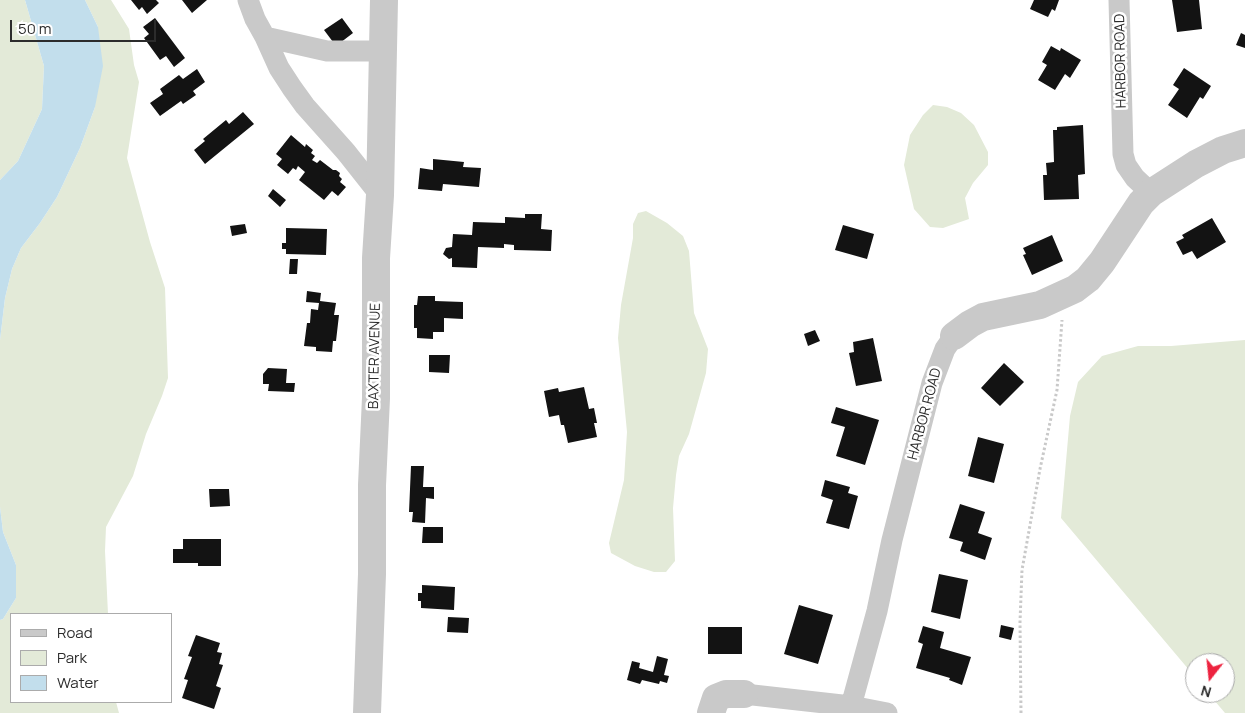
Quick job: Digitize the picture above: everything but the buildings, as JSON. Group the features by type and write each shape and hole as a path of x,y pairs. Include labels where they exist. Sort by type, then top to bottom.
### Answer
{"street":[{"path":"248,0 255,19 279,68 301,100 380,195"},
{"name":"BAXTER AVENUE","path":"367,713 372,574 372,485 376,398 376,258 380,195 384,0"},
{"name":"HARBOR ROAD","path":"851,706 877,611 892,540 932,383 945,349 954,336 983,317 1040,306 1075,290 1102,262 1141,203 1151,193 1135,178 1126,165 1123,154 1120,0"},
{"path":"265,37 327,51 383,51"},
{"path":"1151,193 1196,164 1223,150 1245,143"},
{"path":"711,713 716,698 726,694 744,694 851,706 886,713"}],"path":[{"path":"1021,713 1020,622 1022,570 1040,469 1057,390 1064,294"}],"green space":[{"path":"0,0 25,0 44,66 42,109 18,161 0,180"},
{"path":"85,0 111,0 129,29 134,65 139,82 127,158 165,288 168,378 146,434 133,476 106,527 105,551 108,613 10,613 10,703 116,703 119,713 0,713 0,620 3,619 16,598 16,565 3,532 0,507 0,340 5,298 12,269 21,248 57,197 80,148 95,107 98,27"},
{"path":"933,105 947,107 961,113 974,125 988,152 988,165 973,183 965,198 969,219 943,228 930,227 914,209 904,165 910,135 923,115"},
{"path":"646,211 667,223 683,236 689,251 694,313 708,349 706,373 689,434 679,456 673,508 675,561 666,572 654,572 635,566 611,553 609,543 624,480 627,432 618,338 621,305 633,238 633,224 638,213"},
{"path":"1245,340 1245,713 1225,713 1216,703 1235,703 1235,653 1185,653 1185,665 1061,518 1070,416 1078,382 1102,356 1138,346 1171,346"}],"water":[{"path":"25,0 85,0 98,27 103,66 95,107 80,148 57,197 21,248 12,269 5,298 0,340 0,180 18,161 42,109 44,66"},
{"path":"0,507 3,532 16,565 16,598 3,619 0,620"}]}
